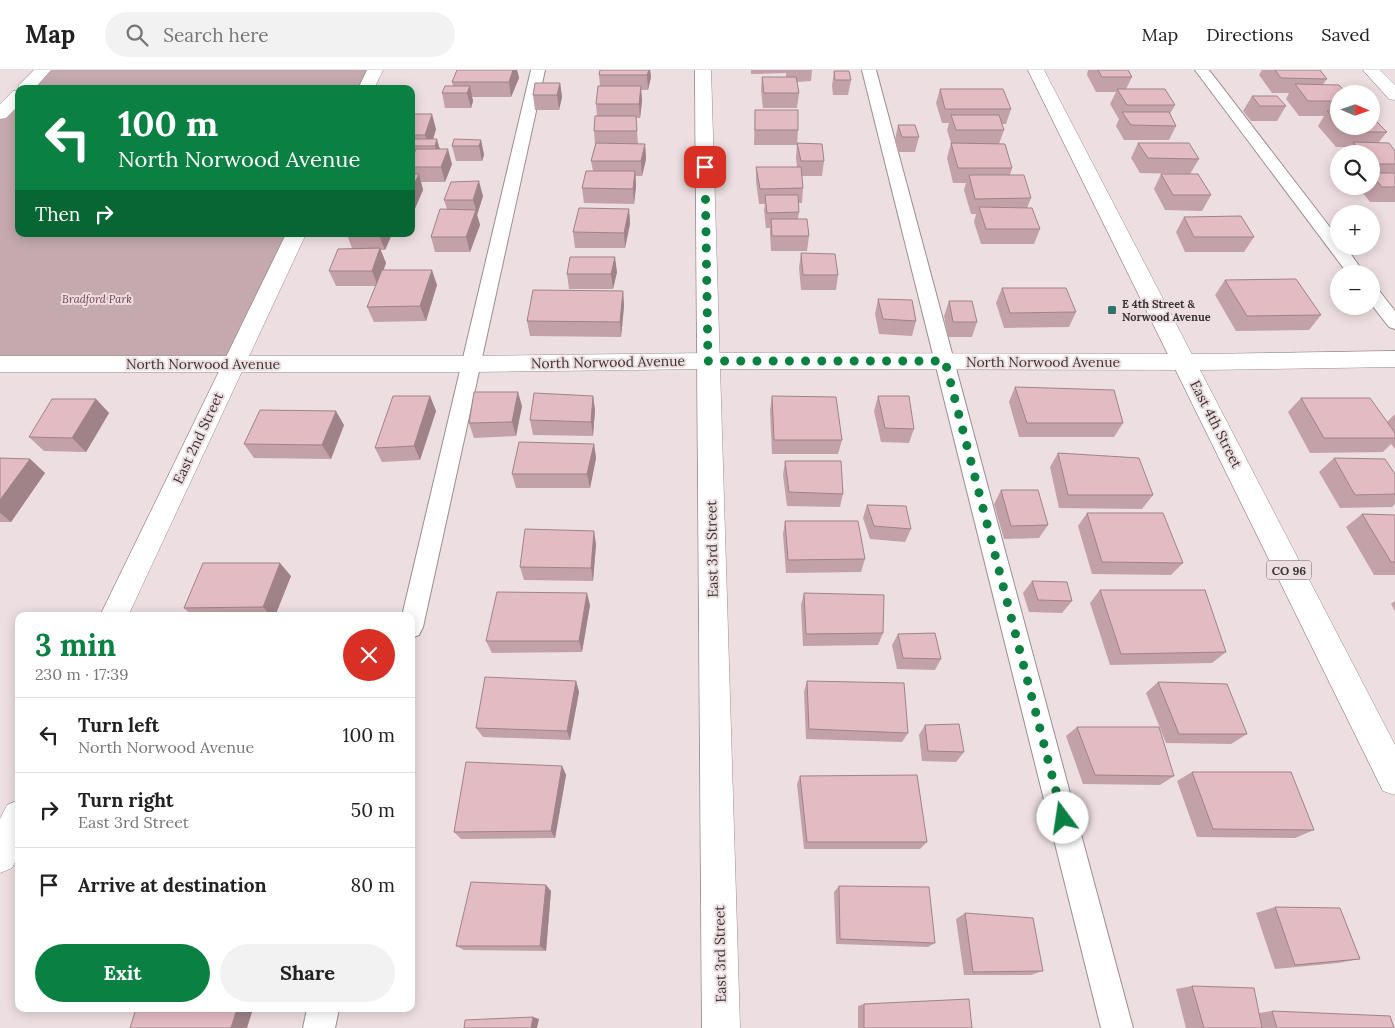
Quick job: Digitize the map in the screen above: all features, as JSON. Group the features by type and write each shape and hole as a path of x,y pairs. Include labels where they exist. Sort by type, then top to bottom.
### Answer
{"street":[{"path":"29,85 43,70"},
{"path":"368,85 375,70"},
{"name":"East 3rd Street","path":"703,70 721,1028"},
{"name":"East 4th Street","path":"1036,70 1395,778"},
{"path":"1370,70 1395,95"},
{"path":"0,114 15,99"},
{"name":"East 2nd Street","path":"116,612 295,237"},
{"name":"North Norwood Avenue","path":"0,364 472,364 708,361 1184,362 1395,359"},
{"path":"0,856 15,825"}],"lane":[{"path":"414,612 538,70"},
{"path":"869,70 1117,1028"},
{"path":"1202,70 1350,265"},
{"path":"1380,304 1395,324"},
{"path":"319,1028 322,1012"}],"green space":[{"path":"43,70 375,70 368,85 29,85"},
{"name":"Bradford Park","path":"15,99 15,237 295,237 233,364 0,364 0,114"}],"building":[{"path":"457,70 513,70 509,82 452,82"},
{"path":"600,70 649,70 647,75 599,75"},
{"path":"1098,70 1128,70 1132,77 1102,77"},
{"path":"1275,70 1320,70 1327,79 1281,78"},
{"path":"834,71 849,71 851,80 835,80"},
{"path":"762,77 796,77 799,93 764,93"},
{"path":"535,83 560,83 557,95 533,95"},
{"path":"1295,84 1339,85 1330,85 1330,101 1308,101"},
{"path":"445,86 470,86 467,93 442,93"},
{"path":"598,86 641,86 639,104 596,104"},
{"path":"940,89 1003,89 1011,109 945,109"},
{"path":"1117,89 1165,89 1175,105 1127,105"},
{"path":"1252,96 1277,96 1286,106 1260,106"},
{"path":"755,110 798,110 798,130 755,130"},
{"path":"1122,112 1169,112 1176,126 1131,125"},
{"path":"415,114 432,114 425,135 415,135"},
{"path":"951,115 999,115 1004,130 956,130"},
{"path":"595,116 636,116 637,131 594,131"},
{"path":"898,125 915,125 919,137 902,137"},
{"path":"1380,125 1387,132 1380,132"},
{"path":"415,139 437,139 435,146 415,146"},
{"path":"454,139 481,140 479,146 452,146"},
{"path":"1353,142 1389,143 1395,151 1395,164 1380,164 1380,145 1356,145"},
{"path":"596,143 645,144 641,161 591,161"},
{"path":"797,143 822,144 824,161 801,161"},
{"path":"951,143 1005,144 1012,168 958,168"},
{"path":"1138,143 1189,143 1199,159 1148,158"},
{"path":"416,149 448,149 441,167 415,167"},
{"path":"756,167 801,167 803,188 760,189"},
{"path":"586,171 635,171 633,189 582,188"},
{"path":"1380,173 1395,173 1395,187 1382,187 1380,185"},
{"path":"415,174 419,174 415,182"},
{"path":"1161,174 1198,174 1211,195 1173,195"},
{"path":"969,175 1024,175 1031,198 975,199"},
{"path":"479,181 473,200 444,200 451,182"},
{"path":"765,195 798,195 799,212 767,213"},
{"path":"979,207 1032,208 1040,229 986,229"},
{"path":"579,208 629,209 624,233 573,232"},
{"path":"440,209 476,210 466,237 431,237"},
{"path":"1241,216 1254,237 1194,237 1184,217"},
{"path":"771,219 807,219 809,236 772,236"},
{"path":"380,248 372,271 329,271 338,249"},
{"path":"801,253 835,254 838,275 803,275"},
{"path":"570,257 615,257 611,274 567,274"},
{"path":"382,270 432,270 420,306 367,307"},
{"path":"1296,279 1321,315 1247,316 1225,280"},
{"path":"1002,288 1066,288 1076,312 1010,313"},
{"path":"533,290 623,291 620,322 527,321"},
{"path":"878,299 912,300 916,321 883,319"},
{"path":"949,301 972,301 977,322 953,322"},
{"path":"1015,387 1114,390 1123,423 1027,423"},
{"path":"474,392 518,392 512,422 469,423"},
{"path":"534,393 593,396 591,422 530,420"},
{"path":"393,396 430,396 414,446 375,448"},
{"path":"772,396 836,397 842,440 774,440"},
{"path":"878,396 909,396 914,429 885,428"},
{"path":"1301,398 1370,398 1395,433 1395,438 1324,438"},
{"path":"52,399 96,399 72,438 29,437"},
{"path":"260,410 336,411 322,445 244,444"},
{"path":"519,442 594,444 587,474 512,474"},
{"path":"1058,453 1139,458 1153,495 1068,495"},
{"path":"0,458 30,459 0,500"},
{"path":"1334,458 1385,459 1395,474 1395,494 1355,495"},
{"path":"785,461 841,461 843,494 789,492"},
{"path":"1001,490 1038,490 1048,525 1011,526"},
{"path":"867,505 906,506 911,529 874,526"},
{"path":"1087,513 1163,513 1183,563 1102,562"},
{"path":"1362,514 1395,515 1395,562 1391,562"},
{"path":"785,521 858,521 865,559 788,560"},
{"path":"525,529 594,531 591,568 520,567"},
{"path":"203,563 280,563 263,607 184,608"},
{"path":"1032,581 1067,582 1072,601 1038,600"},
{"path":"1100,590 1205,590 1226,652 1121,654"},
{"path":"497,592 587,593 579,641 486,641"},
{"path":"804,593 884,595 883,633 806,634"},
{"path":"935,633 941,659 903,658 898,634"},
{"path":"485,677 576,681 567,731 476,728"},
{"path":"807,681 904,683 908,733 809,729"},
{"path":"1158,682 1227,684 1247,734 1179,734"},
{"path":"959,724 964,752 928,751 925,725"},
{"path":"1077,727 1159,727 1174,776 1095,775"},
{"path":"466,762 562,766 551,831 454,832"},
{"path":"1192,772 1291,772 1314,830 1213,829"},
{"path":"917,775 927,842 807,842 800,776"},
{"path":"471,882 546,885 540,946 456,946"},
{"path":"839,886 929,887 935,943 840,939"},
{"path":"1275,907 1340,908 1360,959 1295,965"},
{"path":"965,913 1033,918 1043,971 973,972"},
{"path":"1192,986 1254,988 1262,1028 1204,1028"},
{"path":"969,999 972,1028 864,1028 864,1004"},
{"path":"1272,1011 1390,1016 1394,1028 1277,1028"},
{"path":"135,1012 236,1012 231,1028 130,1028"},
{"path":"533,1017 531,1028 464,1028 465,1020"}],"place":[{"name":"E 4th Street & Norwood Avenue","path":"1112,310"}],"route":[{"path":"705,167 708,361 945,361 1063,818"}]}
